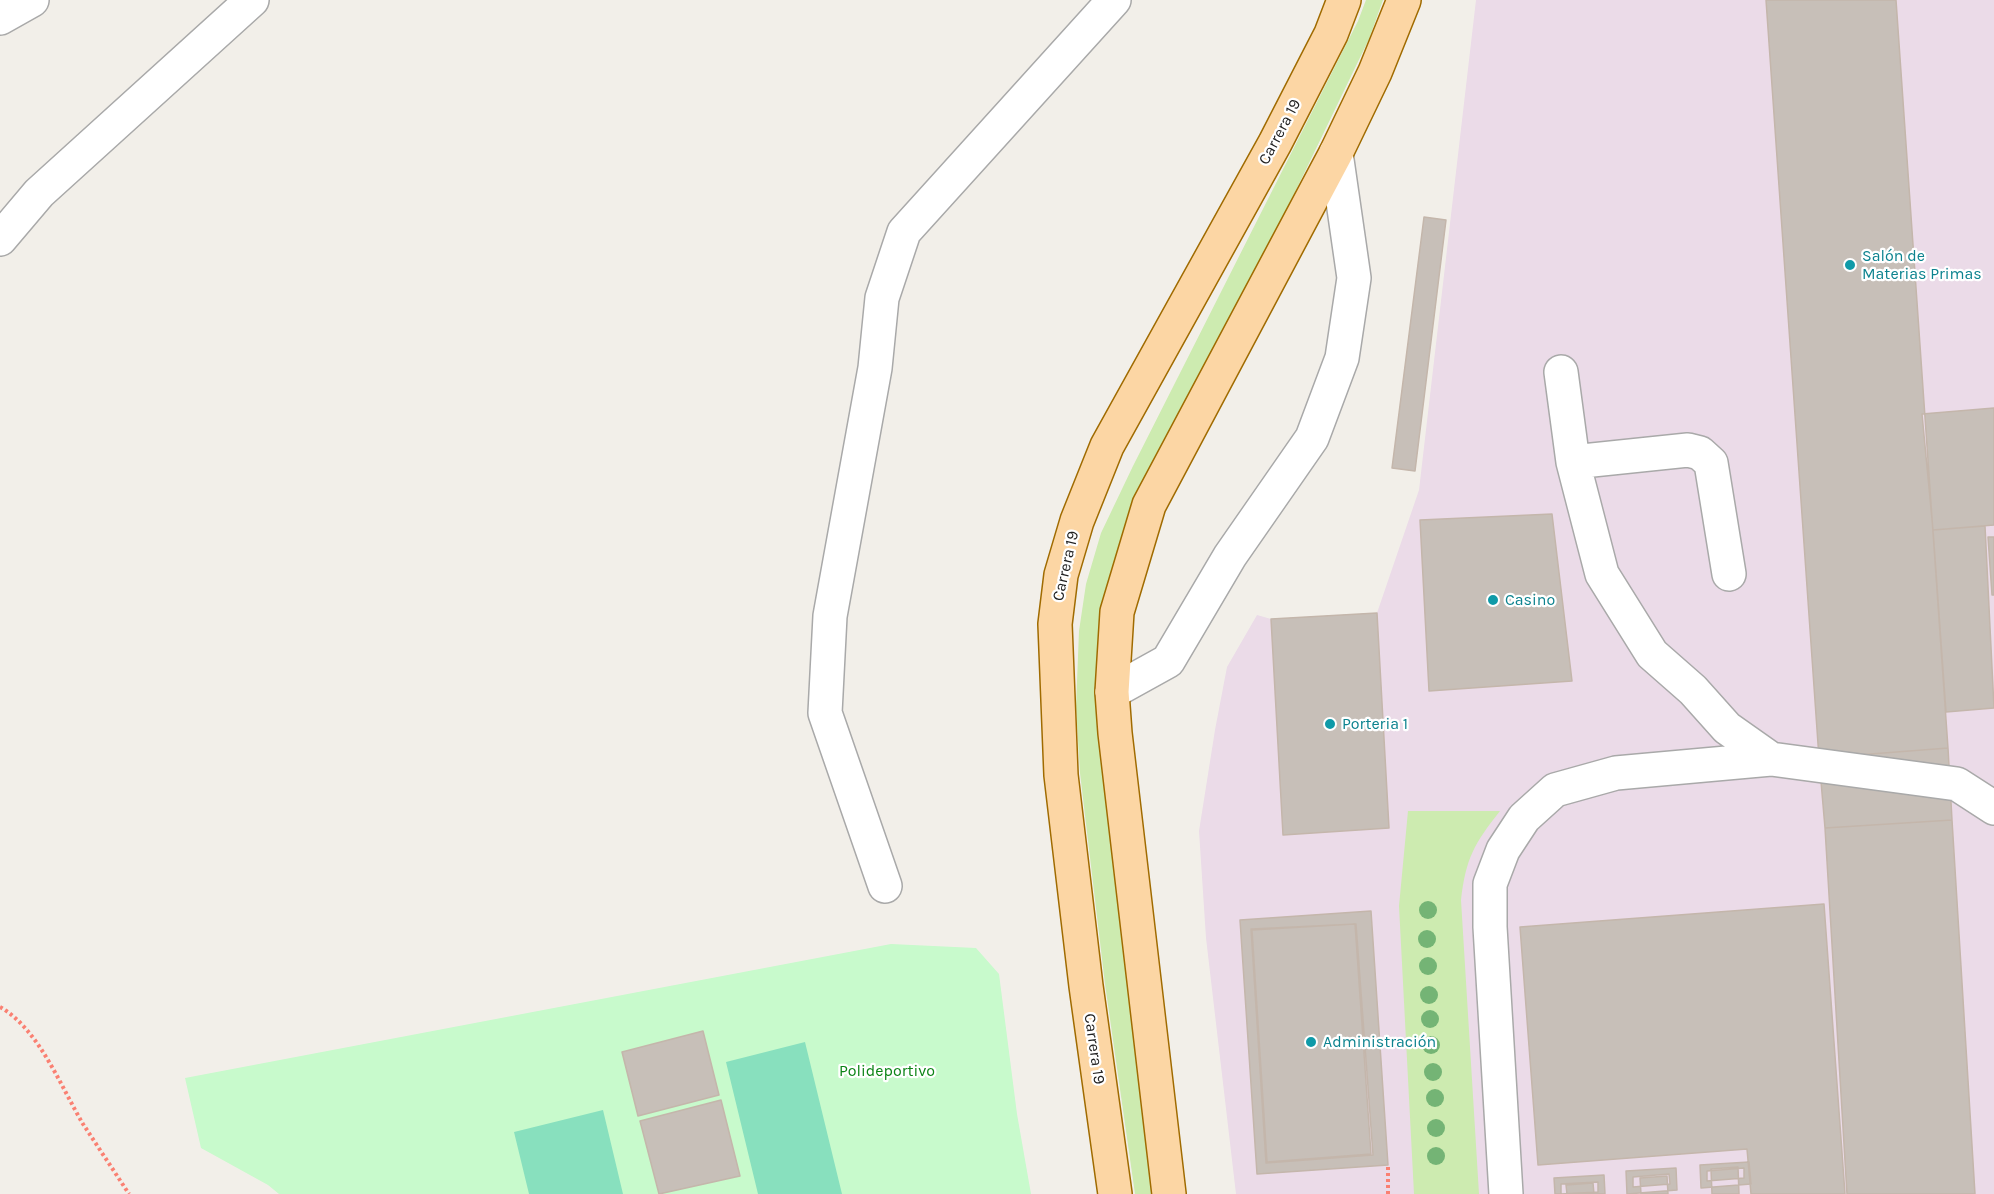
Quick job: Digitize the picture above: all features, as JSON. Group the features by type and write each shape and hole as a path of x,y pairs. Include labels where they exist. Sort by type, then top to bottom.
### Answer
{"main road":[{"name":"Carrera 19","path":"1115,1194 1060,775 1054,624 1061,575 1077,521 1107,446 1275,143 1331,34 1344,0"},
{"path":"1169,1194 1112,692 1117,612 1149,506 1336,153 1375,72 1404,0"}],"lane":[{"path":"0,18 32,0"},
{"path":"0,239 39,192 252,0"},
{"path":"885,886 825,713 830,616 875,368 882,298 904,232 1114,0"},
{"path":"1112,692 1168,661 1230,556 1312,438 1342,358 1354,278 1336,153"},
{"path":"1561,372 1573,462 1602,574 1652,654 1693,690 1727,728 1771,759"},
{"path":"1573,462 1688,450 1700,453 1711,463 1729,574"},
{"path":"1506,1194 1490,927 1490,884 1503,850 1524,818 1555,790 1616,773 1771,759 1957,784 1994,808"}],"path":[{"path":"0,1007 12,1014 44,1055 82,1123 129,1194"},
{"path":"1388,1165 1388,1194"}],"shaded area":[{"path":"1476,0 1994,0 1994,1194 1236,1194 1206,938 1199,831 1227,667 1257,615 1271,619 1377,613 1419,490"}],"green space":[{"path":"1366,0 1383,0 1369,39 1151,490 1120,570 1162,1194 1135,1194 1105,984 1080,773 1076,707 1079,631 1086,584 1101,533 1133,466 1358,21"},
{"path":"1408,811 1500,811 1473,852 1461,900 1479,1194 1414,1194 1399,906"},
{"name":"Polideportivo","path":"891,944 976,948 999,974 1017,1114 1031,1194 279,1194 268,1185 201,1148 185,1078"},
{"path":"805,1042 842,1194 758,1194 726,1062"},
{"path":"603,1110 623,1194 529,1194 514,1132"}],"building":[{"name":"Salón de Materias Primas","path":"1766,0 1896,0 1948,748 1819,758"},
{"path":"1424,217 1446,220 1415,471 1392,468"},
{"path":"1994,408 1994,525 1933,530 1922,414"},
{"name":"Casino","path":"1552,514 1572,681 1429,691 1420,520"},
{"path":"1985,526 1994,708 1946,712 1933,530"},
{"path":"1988,537 1994,537 1994,595 1992,595"},
{"name":"Porteria 1","path":"1377,613 1389,828 1283,835 1271,619"},
{"path":"1948,748 1952,820 1825,828 1819,758"},
{"path":"1952,820 1975,1194 1847,1194 1825,828"},
{"path":"1824,904 1845,1194 1751,1194 1747,1149 1538,1165 1520,927"},
{"name":"Administración","path":"1371,911 1388,1165 1257,1174 1240,920"},
{"name":"Administración","path":"1355,924 1371,1154 1267,1162 1252,930"},
{"name":"Administración","path":"1356,924 1373,1155 1266,1163 1251,929"},
{"path":"703,1031 719,1095 638,1116 622,1052"},
{"path":"721,1100 740,1176 659,1194 640,1121"},
{"path":"1749,1162 1751,1184 1701,1188 1700,1165"},
{"path":"1738,1167 1739,1194 1712,1194 1711,1169"},
{"path":"1676,1168 1677,1190 1627,1194 1626,1171"},
{"path":"1744,1168 1744,1178 1707,1181 1707,1171"},
{"path":"1669,1174 1670,1184 1633,1187 1633,1177"},
{"path":"1604,1175 1605,1194 1555,1194 1554,1178"},
{"path":"1667,1176 1668,1194 1641,1194 1640,1178"},
{"path":"1598,1182 1598,1192 1561,1194 1561,1184"},
{"path":"1593,1183 1594,1194 1567,1194 1566,1185"}],"place":[{"name":"Salón de Materias Primas","path":"1850,265"},
{"name":"Casino","path":"1493,600"},
{"name":"Porteria 1","path":"1330,724"},
{"name":"Administración","path":"1311,1042"}]}
